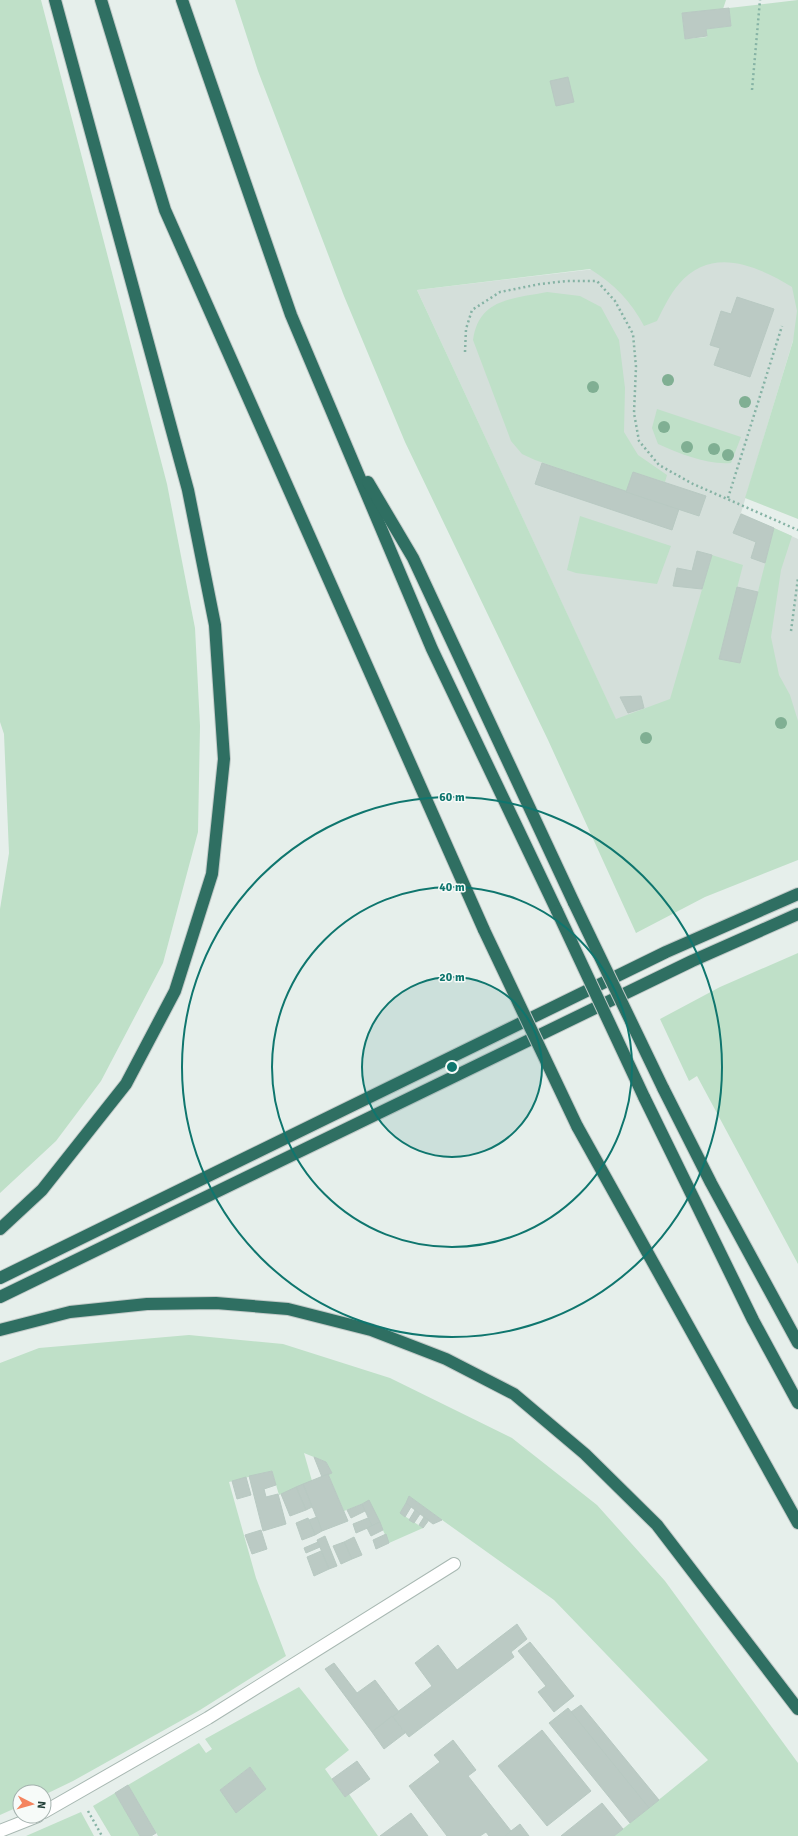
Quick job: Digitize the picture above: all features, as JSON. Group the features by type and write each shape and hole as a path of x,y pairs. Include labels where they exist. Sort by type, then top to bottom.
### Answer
{"highway":[{"path":"0,1229 42,1190 126,1084 175,991 212,874 224,759 215,625 188,490 55,0"},
{"path":"101,0 165,210 484,930 577,1126 798,1523"},
{"path":"182,0 291,315 432,649 644,1097 753,1320 798,1402"},
{"path":"343,440 413,558 574,903 663,1088 711,1183 798,1344"},
{"path":"0,1278 666,952 798,894"},
{"path":"0,1297 692,961 798,914"},
{"path":"0,1330 70,1312 147,1304 216,1303 288,1310 303,1313 371,1330 446,1359 514,1394 586,1454 652,1519 798,1709"}],"lane":[{"path":"52,1808 208,1718 454,1564"},
{"path":"0,1831 18,1824"}],"path":[{"path":"752,90 760,0"},
{"path":"465,352 466,329 472,310 500,292 547,283 597,281 615,301 633,334 636,367 634,413 639,441 659,465 693,484 728,498 798,530"},
{"path":"728,498 782,326"},
{"path":"791,631 798,578"},
{"path":"78,1793 102,1836"}],"shaded area":[{"path":"798,245 798,324 741,513 798,539 798,725 648,789 417,290"}],"green space":[{"path":"0,0 41,0 167,484 195,628 200,726 198,832 163,963 101,1081 56,1141 0,1193 0,909 9,853 4,734 0,722"},
{"path":"235,0 726,0 723,9 682,13 685,39 707,37 706,29 731,26 729,8 798,0 798,519 745,498 793,341 797,311 792,287 749,266 719,262 705,265 692,272 679,284 657,321 644,326 628,301 607,281 590,269 417,290 616,719 670,699 712,555 743,565 719,658 740,663 774,528 792,536 781,570 771,637 779,675 790,695 798,721 798,860 705,897 636,933 548,740 405,442 344,296 258,71"},
{"path":"547,292 580,296 601,307 619,340 625,388 624,432 638,455 667,475 665,482 633,472 626,492 535,460 522,454 511,441 473,340 476,326 482,316 490,308 499,303 510,299"},
{"path":"657,409 741,437 731,463 703,461 658,444 652,428"},
{"path":"580,516 671,546 657,584 576,573 567,570"},
{"path":"798,953 798,1264 697,1076 689,1081 660,1019 720,987"},
{"path":"189,1335 283,1344 390,1378 512,1438 597,1505 665,1581 798,1763 798,1836 614,1836 708,1760 554,1600 410,1497 400,1513 423,1528 389,1543 369,1501 344,1511 328,1474 332,1473 326,1462 304,1453 312,1481 279,1495 272,1471 229,1482 256,1578 286,1656 200,1710 73,1781 52,1791 52,1784 12,1784 12,1810 0,1815 0,1363 39,1348"},
{"path":"299,1687 349,1750 325,1769 345,1797 349,1794 378,1836 158,1836 128,1785 199,1743 206,1753 212,1749 205,1739","holes":["250,1767 266,1789 236,1812 220,1790"]},
{"path":"115,1793 140,1836 111,1836 93,1806"},
{"path":"81,1812 94,1836 26,1836"}],"building":[{"path":"729,8 731,26 706,29 707,36 685,39 682,13"},
{"path":"568,77 574,102 556,106 550,81"},
{"path":"737,297 774,309 750,377 714,365 720,348 710,345 721,311 731,314"},
{"path":"542,463 679,509 672,530 535,484"},
{"path":"633,472 706,496 699,516 626,492"},
{"path":"741,514 774,528 765,563 751,558 756,542 733,533"},
{"path":"697,551 712,555 702,589 673,586 677,568 692,571"},
{"path":"737,587 758,592 740,663 719,659"},
{"path":"641,696 644,708 628,713 620,697"},
{"path":"314,1457 326,1462 332,1473 322,1477"},
{"path":"272,1471 276,1485 264,1489 266,1497 278,1494 286,1524 263,1531 249,1476"},
{"path":"328,1474 348,1521 322,1531 303,1484"},
{"path":"246,1477 251,1495 237,1499 232,1481"},
{"path":"303,1484 312,1507 306,1510 296,1487"},
{"path":"296,1487 306,1510 290,1516 281,1494"},
{"path":"409,1496 442,1520 433,1524 406,1503"},
{"path":"369,1500 380,1522 372,1526 362,1504"},
{"path":"406,1503 411,1507 405,1517 400,1513"},
{"path":"362,1504 365,1511 351,1518 347,1510"},
{"path":"415,1510 420,1514 414,1523 409,1520"},
{"path":"317,1517 322,1531 315,1535 309,1520"},
{"path":"424,1517 429,1520 423,1528 419,1525"},
{"path":"308,1518 315,1535 302,1540 296,1523"},
{"path":"368,1518 372,1526 356,1533 353,1524"},
{"path":"380,1522 383,1530 371,1536 367,1528"},
{"path":"261,1530 267,1549 252,1554 245,1535"},
{"path":"386,1534 389,1543 376,1549 373,1540"},
{"path":"325,1536 337,1566 329,1569 317,1540"},
{"path":"354,1537 362,1555 352,1559 344,1542"},
{"path":"318,1542 320,1547 306,1553 304,1548"},
{"path":"344,1542 352,1559 341,1564 333,1546"},
{"path":"321,1551 329,1569 314,1576 307,1557"},
{"path":"517,1624 527,1639 511,1652 514,1657 409,1737 392,1716 432,1686 415,1663 438,1645 457,1670"},
{"path":"530,1642 574,1696 554,1712 538,1692 546,1686 518,1651"},
{"path":"334,1663 357,1693 375,1680 399,1712 372,1732 325,1669"},
{"path":"581,1705 659,1800 649,1808 571,1712"},
{"path":"568,1708 649,1808 630,1823 549,1723"},
{"path":"392,1716 405,1733 384,1749 372,1732"},
{"path":"542,1730 591,1791 547,1826 498,1766"},
{"path":"453,1740 476,1770 468,1776 511,1831 505,1836 489,1836 486,1832 480,1836 447,1836 409,1786 440,1762 434,1755"},
{"path":"357,1761 370,1779 345,1797 332,1779"},
{"path":"250,1767 266,1789 236,1813 220,1790"},
{"path":"128,1785 156,1833 151,1836 140,1836 115,1793"},
{"path":"602,1803 623,1829 614,1836 561,1836"},
{"path":"411,1813 428,1836 380,1836"},
{"path":"520,1824 529,1836 505,1836 511,1831"}]}
